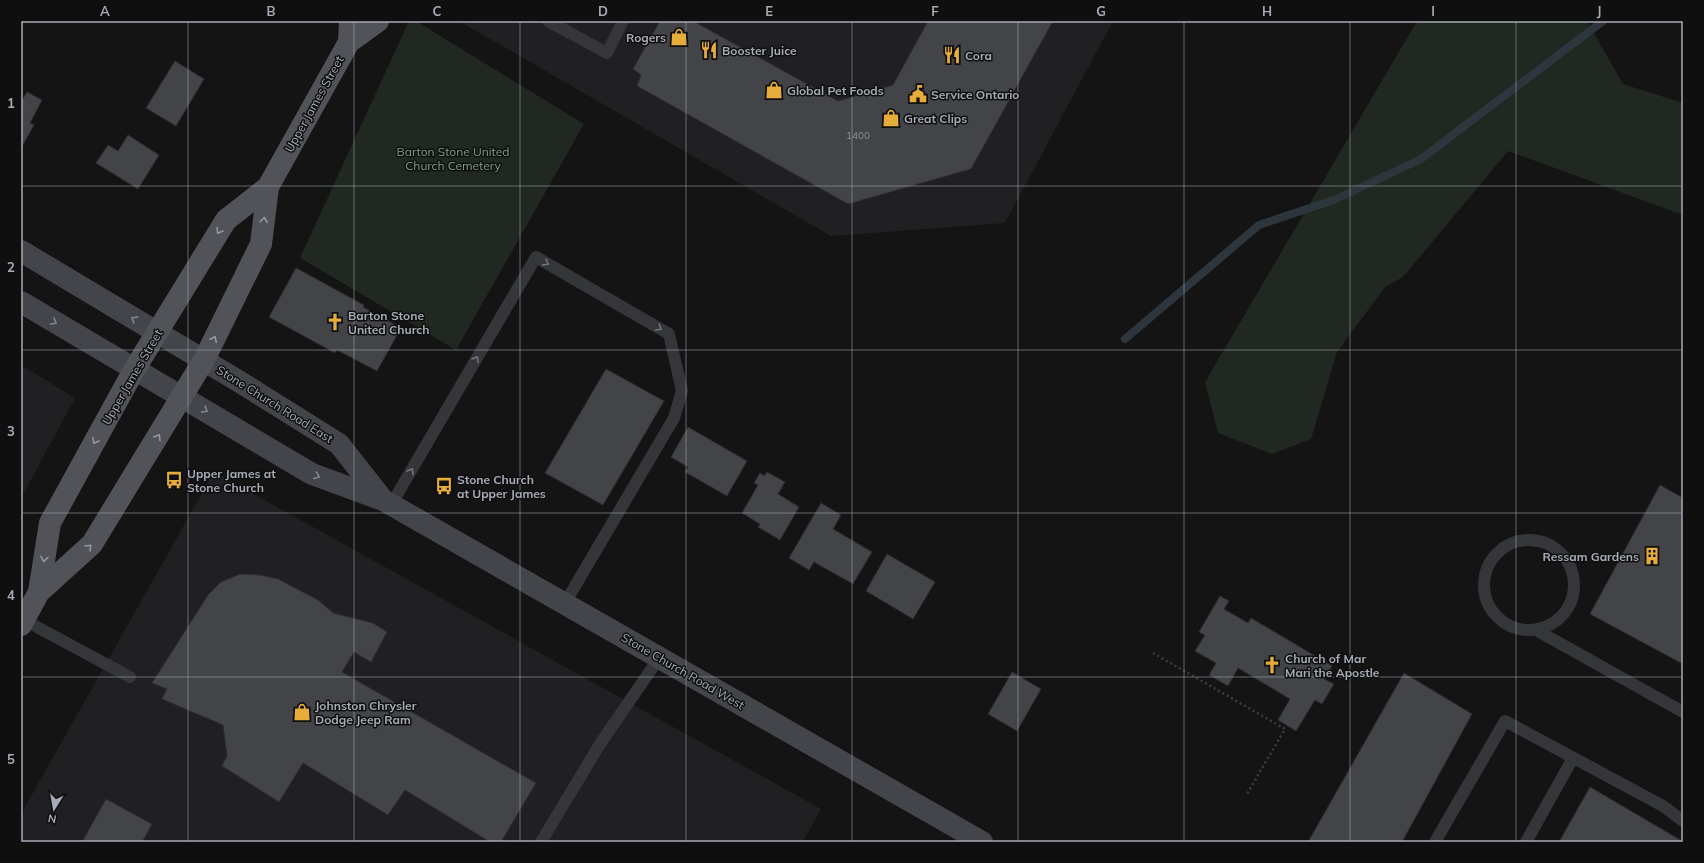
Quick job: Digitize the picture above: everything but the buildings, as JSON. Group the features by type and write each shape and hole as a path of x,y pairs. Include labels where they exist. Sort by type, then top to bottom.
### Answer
{"main road":[{"name":"Upper James Street","path":"349,42 350,21"},
{"name":"Upper James Street","path":"22,623 39,592 92,544 204,360 261,244 268,187 349,42 378,21"},
{"name":"Upper James Street","path":"39,592 50,523 134,370 226,220 268,187"},
{"name":"Stone Church Road East","path":"21,251 204,360 339,444 387,502"},
{"path":"21,302 312,474 387,502"},
{"name":"Stone Church Road West","path":"387,502 982,842"}],"lane":[{"path":"548,21 607,53 623,21"},
{"path":"387,502 536,257 670,334 682,391 674,418 565,604"},
{"path":"1536,630 1552,625 1564,615 1572,602 1575,587 1573,572 1566,558 1555,548 1541,541 1526,540 1511,544 1498,552 1489,564 1484,578 1483,592 1488,606 1497,618 1509,627 1523,631 1536,630 1683,712"},
{"path":"22,623 130,677"},
{"path":"541,842 600,744 659,658"},
{"path":"1436,842 1505,721 1663,806 1683,821"},
{"path":"1526,842 1574,758"}],"path":[{"path":"1153,653 1285,729 1246,794"}],"shaded area":[{"path":"459,21 1113,21 1005,223 831,236"},
{"path":"21,365 75,398 21,498"},
{"path":"214,472 821,809 803,842 21,842 21,814"}],"green space":[{"name":"Barton Stone United Church Cemetery","path":"409,21 416,21 584,124 456,350 300,258"},
{"path":"1417,21 1587,21 1623,84 1683,103 1683,215 1508,151 1403,277 1385,287 1337,352 1311,439 1272,454 1218,433 1205,382"}],"waterway":[{"path":"1125,339 1259,225 1334,200 1421,159 1603,21"}],"place":[{"name":"Rogers","path":"679,37"},
{"name":"Booster Juice","path":"709,50"},
{"name":"Cora","path":"952,55"},
{"name":"Global Pet Foods","path":"774,90"},
{"name":"Service Ontario","path":"918,94"},
{"name":"Great Clips","path":"891,118"},
{"name":"Barton Stone United Church","path":"335,322"},
{"name":"Upper James at Stone Church","path":"174,480"},
{"name":"Stone Church at Upper James","path":"444,486"},
{"name":"Ressam Gardens","path":"1652,556"},
{"name":"Church of Mar Mari the Apostle","path":"1272,665"},
{"name":"Johnston Chrysler Dodge Jeep Ram","path":"302,712"}]}
